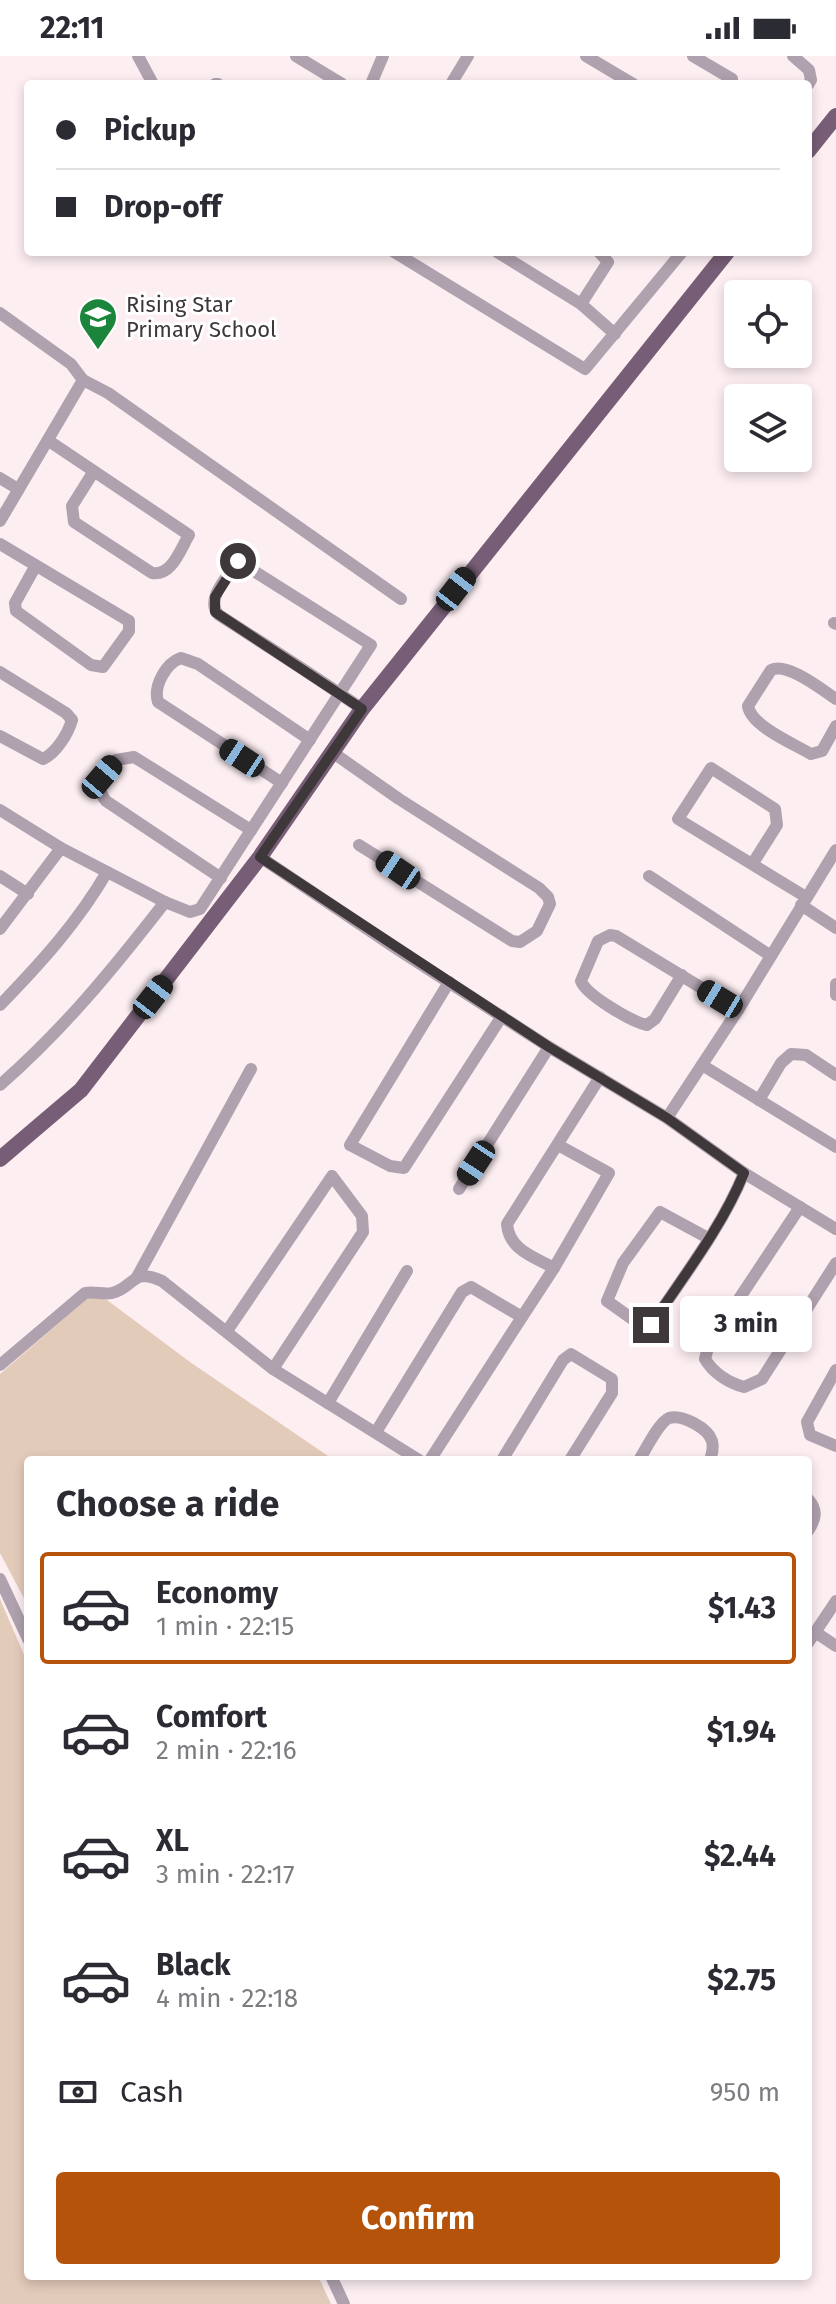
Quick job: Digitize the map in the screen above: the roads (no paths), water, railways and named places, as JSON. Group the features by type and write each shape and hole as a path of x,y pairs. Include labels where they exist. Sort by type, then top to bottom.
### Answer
{"main road":[{"path":"812,147 834,122"},
{"path":"0,1159 81,1090 260,857 362,709 724,256"}],"street":[{"path":"138,56 151,80"},
{"path":"296,56 335,80"},
{"path":"373,80 383,56"},
{"path":"453,80 468,56"},
{"path":"586,56 626,80"},
{"path":"693,56 732,80"},
{"path":"793,56 809,70 811,80"},
{"path":"401,256 585,369 679,256"},
{"path":"503,256 581,304 615,334"},
{"path":"581,304 608,262 603,256"},
{"path":"0,313 71,364 83,380 108,393 401,599"},
{"path":"0,521 83,380"},
{"path":"49,441 94,471 189,535 167,571 152,573 74,522 72,506 94,471"},
{"path":"0,478 18,489"},
{"path":"0,544 129,621 129,631 103,667 91,665 16,611 15,603 35,567"},
{"path":"0,810 61,848 184,911 196,912 205,904 341,695 371,645 238,561 215,597 215,612 341,695 362,709"},
{"path":"282,783 158,702 158,688 170,664 181,658 198,664 310,740"},
{"path":"836,699 787,669 776,667 748,706 750,715 769,731 811,754 822,751 836,726"},
{"path":"0,672 66,713 72,720 69,730 52,753 43,759 0,736"},
{"path":"332,752 399,799 539,888 550,904 537,931 520,942 512,941 359,845"},
{"path":"221,878 106,801 100,791 102,777 116,760 134,757 251,830"},
{"path":"753,863 777,825 775,809 711,768 678,819 753,863 836,928"},
{"path":"0,929 61,848"},
{"path":"667,1118 738,1010 836,850"},
{"path":"260,857 549,1047 667,1118 744,1173 836,1229"},
{"path":"0,1005 53,949 107,872"},
{"path":"0,876 28,894"},
{"path":"649,876 771,956"},
{"path":"0,1085 35,1055 88,999 165,902"},
{"path":"682,975 655,1019 647,1025 638,1023 598,999 584,989 581,981 598,941 610,935 625,941 682,975 738,1010"},
{"path":"449,982 350,1145 398,1169 404,1168 502,1016"},
{"path":"836,984 836,995"},
{"path":"459,1189 549,1047"},
{"path":"759,1100 781,1063 791,1054 806,1055 836,1075"},
{"path":"702,1065 836,1147"},
{"path":"137,1277 251,1069"},
{"path":"554,1268 516,1246 510,1239 507,1224 600,1077"},
{"path":"433,1456 554,1268 609,1173 558,1145"},
{"path":"708,1238 660,1212 623,1263 607,1301 638,1323 651,1325 708,1238 737,1191 744,1173"},
{"path":"227,1331 332,1176 362,1216 363,1232 273,1369"},
{"path":"800,1207 709,1344 705,1359 709,1367 744,1387 762,1379 836,1263"},
{"path":"328,1403 407,1271"},
{"path":"0,1365 85,1293 112,1293 137,1277 147,1276 162,1281 273,1369 413,1456"},
{"path":"376,1432 466,1287 522,1317"},
{"path":"504,1456 563,1360 571,1354 612,1379 614,1384 612,1393 573,1456"},
{"path":"836,1370 807,1422 810,1435 836,1446"},
{"path":"642,1456 664,1421 674,1418 704,1430 711,1437 711,1456"},
{"path":"812,1504 816,1514 812,1526"},
{"path":"0,1579 24,1630"},
{"path":"836,1601 812,1638 836,1646"},
{"path":"333,2280 344,2304"}],"place":[{"name":"Rising Star Primary School","path":"98,351"}]}
